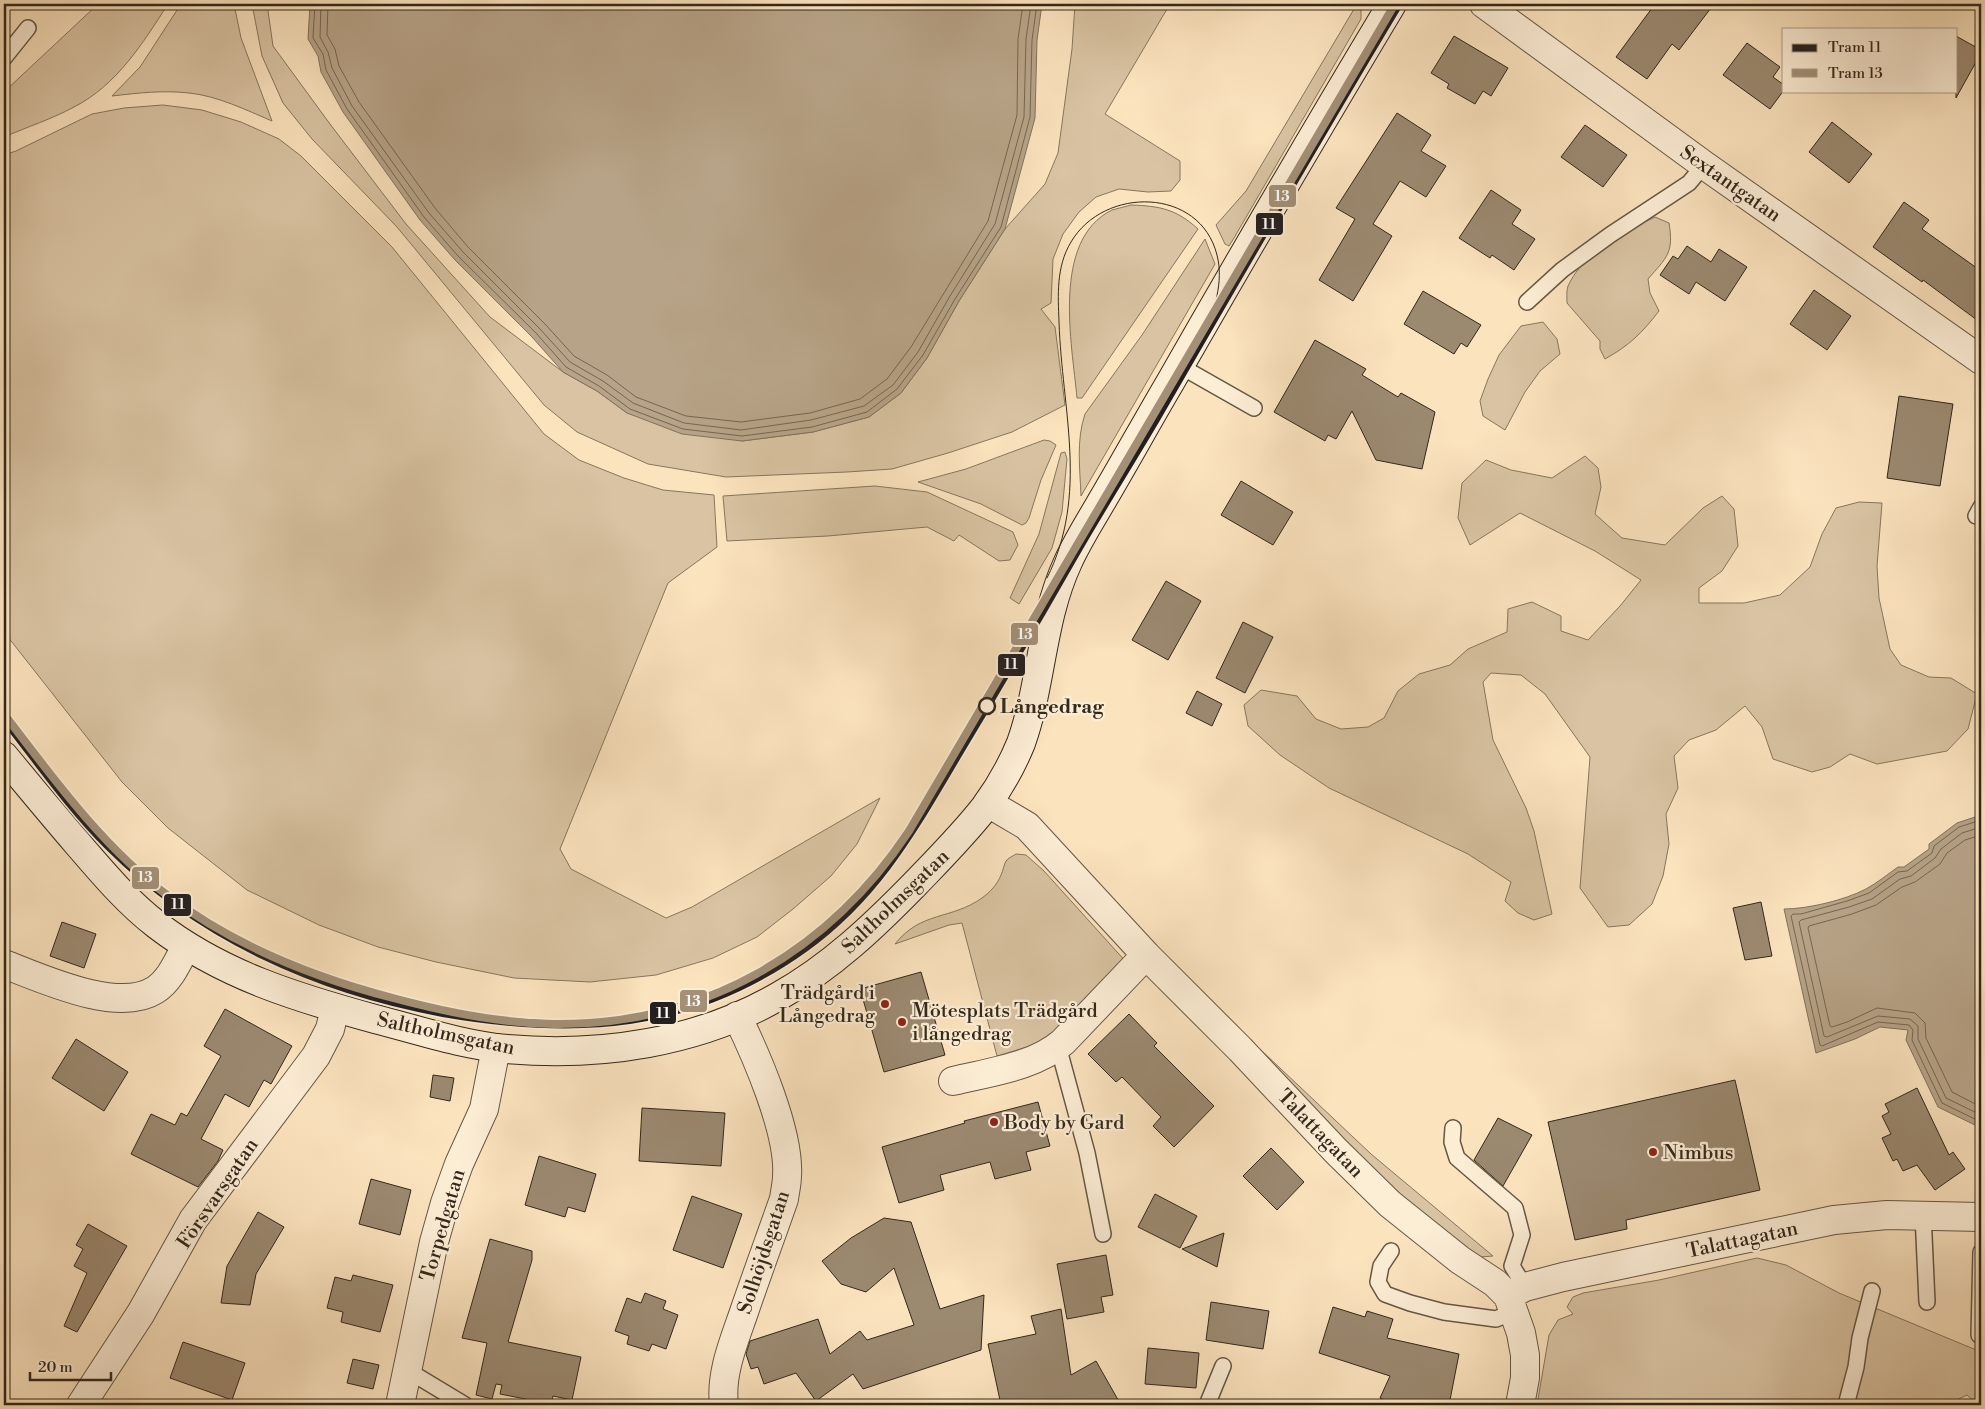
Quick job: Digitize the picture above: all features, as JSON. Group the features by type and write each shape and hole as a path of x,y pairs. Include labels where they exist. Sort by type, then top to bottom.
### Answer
{"street":[{"name":"Sextantgatan","path":"1484,4 1704,165 1981,360"},
{"name":"Saltholmsgatan","path":"4,756 105,876 145,915 186,946 242,976 289,994 439,1036 496,1048 559,1052 613,1048 671,1038 737,1016 779,997 825,966 868,930 930,868 988,803 1020,745 1029,716 1050,613 1069,558 1388,5"},
{"name":"Talattagatan","path":"988,803 1027,826 1146,955 1390,1204 1460,1260 1516,1298 1563,1277 1834,1220 1923,1214 1981,1216"},
{"path":"4,966 71,990 104,997 141,996 156,990 168,978 186,946"},
{"path":"953,1081 1040,1058 1058,1046 1146,955"},
{"name":"Försvarsgatan","path":"82,1405 141,1313 193,1220 316,1056 330,1029 335,1008"},
{"name":"Solhöjdsgatan","path":"724,1405 725,1376 732,1348 784,1199 787,1175 786,1153 768,1089 737,1016"},
{"name":"Torpedgatan","path":"400,1405 436,1234 459,1164 484,1109 496,1048"},
{"path":"1516,1298 1525,1355 1525,1378 1520,1405"}],"lane":[{"path":"4,58 28,28"},
{"path":"1527,302 1562,270 1610,235 1689,183 1704,165"},
{"path":"1180,366 1254,408"},
{"path":"1058,1046 1087,1153 1103,1234"},
{"path":"1391,1251 1381,1266 1378,1282 1385,1294 1444,1312 1496,1319 1516,1298 1512,1266 1522,1235 1515,1208 1457,1158 1452,1142 1453,1128"},
{"path":"1923,1214 1927,1302"},
{"path":"1979,1335 1981,1252"},
{"path":"1846,1405 1872,1290"},
{"path":"1207,1405 1223,1366"},
{"path":"407,1370 465,1405"}],"shaded area":[{"path":"98,4 168,4 139,48 103,87 89,98 66,111 4,137 4,92"},
{"path":"181,4 234,4 241,38 272,121 232,104 200,95 160,92 112,96 140,67"},
{"path":"252,4 270,4 268,11 273,46 406,224 490,317 563,372 597,391 627,413 742,441 813,432 869,417 901,393 927,358 959,301 1005,229 1045,184 1058,153 1072,49 1075,4 1170,4 1105,114 1180,161 1180,180 1171,191 1148,192 1119,189 1096,197 1079,212 1063,234 1053,259 1051,303 1041,309 1055,327 1065,405 1012,432 892,469 726,477 648,464 577,432 544,405 397,227 312,139 283,103 262,56"},
{"path":"1357,4 1361,6 1361,19 1234,238 1229,246 1225,244 1216,225 1246,191"},
{"path":"163,105 202,110 241,122 279,139 301,156 392,247 544,434 579,460 624,478 663,490 714,495 717,547 668,583 560,849 571,869 666,918 692,907 880,798 857,844 831,876 757,937 713,958 656,975 590,982 514,978 436,962 378,947 319,925 247,890 168,828 122,782 4,632 4,155 92,114 124,108"},
{"path":"1131,205 1151,206 1167,210 1182,217 1198,229 1082,398 1077,398 1070,323 1070,295 1073,268 1080,244 1093,224 1112,210"},
{"path":"1655,217 1669,223 1670,233 1668,254 1648,279 1650,293 1659,311 1635,338 1622,349 1605,359 1600,349 1600,341 1567,303 1568,286 1576,272 1595,252 1618,236"},
{"path":"1205,239 1215,264 1081,496 1080,434 1085,414 1142,335"},
{"path":"1543,322 1557,339 1560,354 1540,371 1525,392 1505,430 1483,416 1480,401 1499,355 1521,326"},
{"path":"1044,440 1056,445 1041,480 1029,518 1022,525 981,504 918,482 966,469"},
{"path":"1065,452 1067,459 1062,512 1052,548 1019,604 1010,598 1039,534 1061,453"},
{"path":"1585,456 1598,468 1601,487 1595,514 1622,538 1665,545 1703,508 1722,496 1734,509 1738,546 1722,571 1699,588 1699,603 1744,603 1780,595 1810,567 1822,534 1836,508 1859,502 1882,503 1877,566 1879,598 1890,649 1901,665 1929,677 1951,678 1977,694 1968,729 1947,751 1877,764 1850,754 1830,767 1812,772 1773,759 1762,727 1745,706 1716,730 1689,740 1674,756 1678,788 1666,814 1669,844 1663,876 1652,904 1629,925 1608,927 1580,888 1590,757 1545,694 1521,675 1491,673 1483,682 1493,740 1526,808 1534,831 1552,914 1534,920 1518,913 1505,901 1511,882 1468,854 1329,788 1280,755 1248,726 1244,705 1261,690 1297,696 1316,719 1341,729 1368,727 1384,718 1398,691 1419,674 1450,665 1468,649 1507,632 1508,609 1532,602 1561,616 1561,631 1588,640 1641,580 1595,551 1520,513 1470,545 1458,518 1462,483 1486,460 1511,470 1552,478"},
{"path":"875,486 927,492 1013,532 1018,545 1010,560 999,561 959,535 954,541 927,527 828,536 727,541 723,496"},
{"path":"1016,854 1026,855 1044,871 1127,963 1066,1024 1040,1043 997,1056 962,923 949,925 895,944 915,926 959,910 982,898 997,882 1006,861"},
{"path":"1263,1052 1371,1154 1493,1256 1481,1257 1473,1255 1388,1186 1262,1057"},
{"path":"1757,1258 1786,1265 1839,1293 1981,1352 1981,1405 1978,1405 1967,1395 1946,1405 1537,1405 1549,1335 1558,1320 1573,1314 1567,1307 1573,1297 1583,1293 1659,1280"}],"water":[{"path":"310,4 1042,4 1037,40 1035,118 1005,229 959,301 927,358 901,393 869,417 813,432 742,441 682,434 627,413 597,391 563,372 532,337 455,260 420,220 343,112 321,72 318,56 308,39"},
{"path":"1981,815 1981,1128 1938,1107 1906,1040 1908,1030 1880,1027 1855,1039 1816,1053 1784,909 1826,903 1848,897 1866,889 1898,867 1904,867 1929,849 1929,844 1957,823"}],"building":[{"path":"1655,4 1714,4 1679,50 1672,44 1647,79 1616,57"},
{"path":"1454,36 1508,68 1491,96 1483,91 1475,104 1447,88 1449,84 1431,73"},
{"path":"1958,37 1981,50 1981,53 1956,98 1956,92 1958,92"},
{"path":"1747,43 1780,67 1773,77 1782,84 1783,92 1770,109 1723,75"},
{"path":"1397,113 1431,135 1421,151 1446,166 1426,197 1400,181 1373,224 1392,236 1353,301 1319,280 1355,219 1336,208"},
{"path":"1832,122 1872,154 1849,183 1809,152"},
{"path":"1585,125 1627,155 1603,187 1561,157"},
{"path":"1491,190 1521,210 1512,224 1535,239 1514,270 1492,255 1490,258 1459,238"},
{"path":"1904,202 1929,220 1922,229 1981,271 1981,323 1923,280 1922,282 1873,247"},
{"path":"1687,246 1711,262 1719,249 1747,267 1725,301 1696,282 1689,294 1660,275 1673,256 1678,259"},
{"path":"1814,290 1851,316 1827,350 1790,324"},
{"path":"1423,291 1481,325 1467,347 1461,343 1454,354 1404,324"},
{"path":"1315,340 1366,369 1362,375 1398,397 1401,393 1435,412 1422,469 1376,460 1352,411 1336,439 1328,435 1325,441 1274,412"},
{"path":"1899,396 1953,404 1940,486 1887,478"},
{"path":"1241,481 1293,512 1273,545 1221,515"},
{"path":"1166,581 1201,601 1168,660 1132,640"},
{"path":"1243,622 1273,637 1245,693 1216,678"},
{"path":"1197,691 1222,704 1212,726 1186,713"},
{"path":"1761,902 1772,956 1745,960 1733,908"},
{"path":"62,922 96,934 84,968 50,956"},
{"name":"Mötesplats Trädgård i långedrag","path":"921,972 945,1055 884,1072 860,989"},
{"path":"225,1009 292,1046 271,1084 264,1080 249,1107 225,1094 201,1139 223,1150 218,1161 198,1187 131,1154 151,1114 175,1125 181,1113 187,1116 221,1056 204,1046"},
{"path":"1129,1014 1157,1043 1154,1046 1214,1106 1174,1147 1153,1126 1161,1117 1122,1077 1116,1082 1088,1054"},
{"path":"76,1039 128,1072 104,1111 52,1078"},
{"path":"433,1075 454,1078 450,1101 430,1097"},
{"name":"Nimbus","path":"1735,1080 1760,1190 1626,1220 1627,1229 1575,1240 1548,1122"},
{"path":"1917,1088 1949,1155 1953,1152 1965,1169 1935,1190 1917,1165 1903,1171 1897,1159 1893,1161 1882,1138 1891,1134 1882,1116 1889,1112 1885,1104"},
{"path":"1038,1102 1050,1146 1026,1152 1031,1170 995,1179 990,1162 940,1175 944,1190 899,1203 882,1147 965,1123 964,1121"},
{"path":"642,1108 725,1113 721,1166 639,1161"},
{"path":"1498,1118 1532,1135 1503,1186 1474,1160"},
{"path":"1271,1148 1304,1182 1277,1210 1243,1176"},
{"path":"539,1156 596,1174 585,1212 568,1207 565,1217 525,1205"},
{"path":"371,1179 411,1190 400,1235 359,1224"},
{"path":"1155,1194 1197,1216 1180,1248 1138,1227"},
{"path":"692,1196 742,1214 723,1268 673,1250"},
{"path":"258,1212 284,1227 256,1274 250,1305 221,1303 227,1266"},
{"path":"884,1218 911,1222 940,1309 984,1295 981,1350 863,1389 853,1374 816,1401 796,1373 764,1384 758,1367 751,1369 746,1354 750,1341 818,1319 830,1354 860,1331 867,1340 914,1325 894,1268 866,1292 841,1284 822,1261 851,1238"},
{"path":"88,1224 127,1246 77,1332 64,1326 87,1273 74,1266 83,1249 76,1245"},
{"path":"1224,1233 1217,1267 1182,1249"},
{"path":"490,1239 532,1251 532,1260 508,1342 581,1357 572,1400 553,1396 551,1404 500,1394 502,1385 496,1384 492,1399 476,1395 487,1343 462,1338"},
{"path":"1106,1255 1113,1295 1101,1297 1104,1312 1067,1319 1057,1264"},
{"path":"353,1275 393,1285 380,1332 341,1322 343,1312 327,1308 335,1277 351,1281"},
{"path":"645,1293 666,1301 663,1309 678,1315 666,1349 652,1344 649,1351 627,1344 629,1336 615,1331 627,1298 641,1303"},
{"path":"1211,1302 1269,1311 1263,1349 1206,1340"},
{"path":"1333,1307 1365,1317 1367,1311 1393,1319 1387,1338 1459,1354 1449,1405 1395,1405 1380,1398 1390,1376 1319,1353"},
{"path":"1061,1309 1071,1375 1096,1361 1121,1405 1001,1405 988,1344 1036,1334 1031,1316"},
{"path":"183,1342 245,1363 232,1400 170,1378"},
{"path":"1148,1348 1199,1353 1196,1388 1145,1384"},
{"path":"353,1359 379,1365 373,1389 347,1383"}],"tram line":[{"name":"11","path":"4,719 80,816 108,846 143,878 181,907 221,933 262,955 350,990 396,1003 443,1013 540,1024 586,1024 631,1020 675,1011 719,996 762,975 805,948 855,905 876,881 912,831 1399,4"},
{"name":"13","path":"4,714 80,810 143,876 167,895 219,930 304,970 363,990 432,1008 492,1019 553,1024 608,1021 660,1012 710,996 756,974 800,946 840,913 877,874 909,831 1392,9"},
{"path":"1047,578 1060,547 1067,515 1070,484 1068,420 1058,302 1060,271 1071,242 1086,224 1105,211 1127,204 1150,202 1172,206 1192,216 1207,233 1217,255 1219,265 1217,296 1204,336"}],"place":[{"name":"Långedrag","path":"987,706"},
{"name":"Trädgård i Långedrag","path":"885,1004"},
{"name":"Mötesplats Trädgård i långedrag","path":"902,1022"},
{"name":"Body by Gard","path":"994,1122"},
{"name":"Nimbus","path":"1653,1152"}]}
